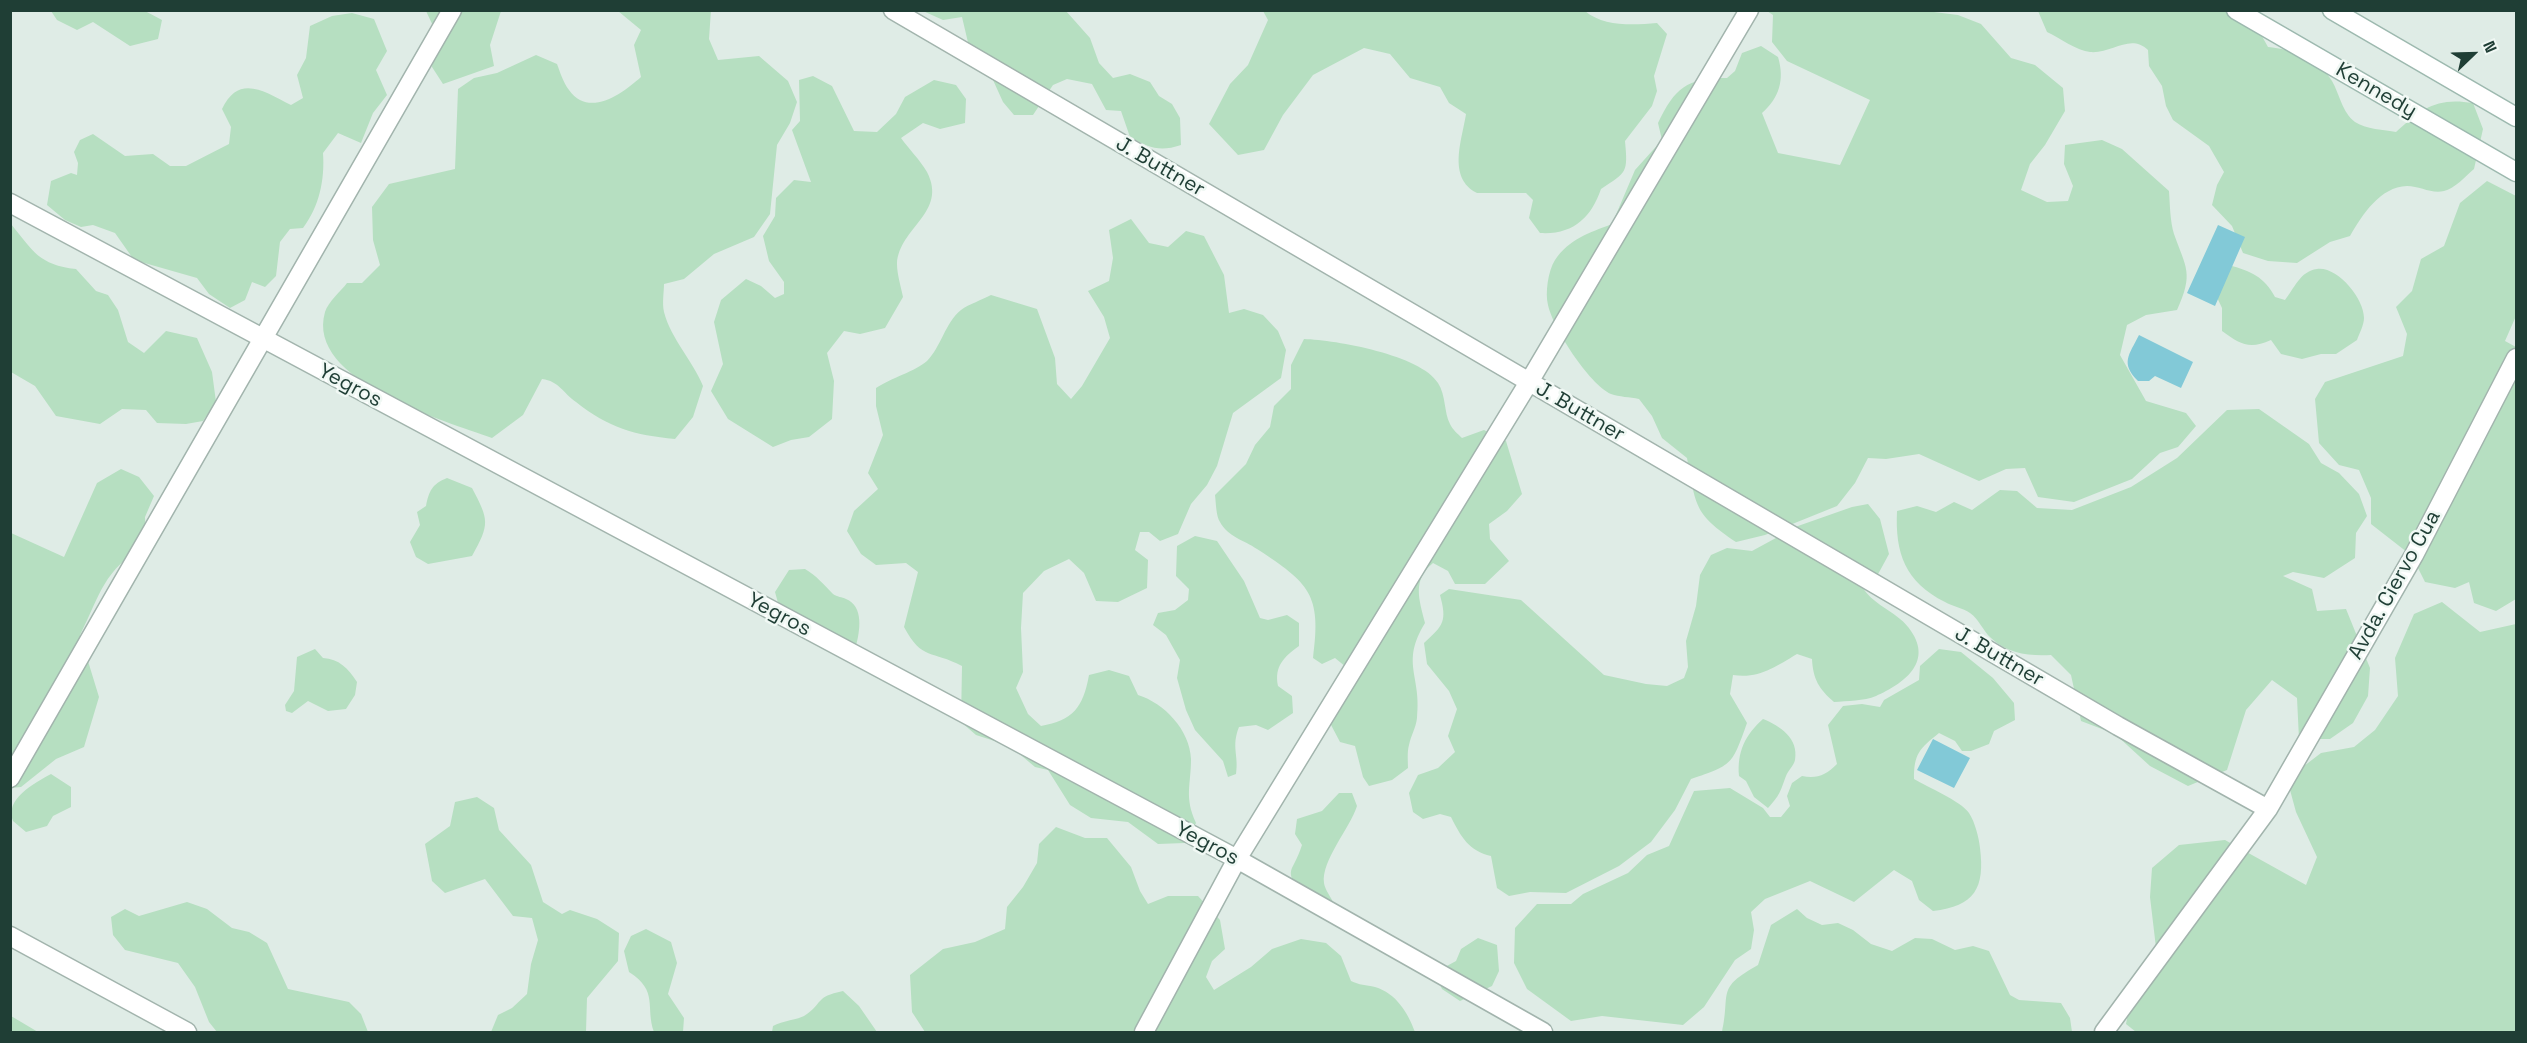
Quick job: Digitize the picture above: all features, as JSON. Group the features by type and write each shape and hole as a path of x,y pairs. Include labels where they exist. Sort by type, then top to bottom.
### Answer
{"street":[{"path":"10,778 452,10"},
{"name":"J. Buttner","path":"893,10 2118,726 2268,810"},
{"path":"1144,1032 1237,859 1529,382 1749,10"},
{"name":"Kennedy","path":"2236,10 2517,172"},
{"path":"2332,10 2517,117"},
{"name":"Yegros","path":"10,203 1237,859 1544,1032"},
{"name":"Avda. Ciervo Cua","path":"2104,1032 2268,810 2414,555 2517,358"},
{"path":"10,936 187,1032"}],"green space":[{"path":"711,10 709,39 718,60 759,56 788,81 797,102 790,123 777,145 770,214 754,237 714,254 684,279 664,284 663,309 667,322 703,386 693,417 675,439 622,429 588,411 557,385 542,379 523,415 492,438 413,409 383,394 357,378 336,358 325,337 325,312 347,283 362,283 380,265 373,240 372,207 389,184 455,169 458,89 474,78 497,73 536,55 557,64 567,87 577,98 596,103 615,96 641,77 634,45 641,30 618,11"},
{"path":"1918,10 1958,15 1981,24 2011,58 2035,65 2063,88 2065,111 2045,145 2030,164 2021,190 2047,202 2068,201 2073,186 2064,164 2065,145 2102,140 2122,149 2169,191 2173,229 2185,263 2187,279 2182,298 2177,310 2146,315 2127,325 2120,355 2146,401 2186,413 2196,426 2178,447 2160,453 2132,479 2074,502 2038,497 2025,468 2006,469 1979,481 1919,454 1886,459 1868,458 1855,483 1837,506 1765,535 1736,542 1704,516 1695,498 1687,458 1662,438 1652,416 1639,399 1614,395 1602,388 1583,368 1564,341 1551,315 1547,300 1551,270 1555,260 1573,242 1612,224 1635,170 1662,140 1658,123 1676,93 1701,80 1727,78 1735,71 1742,53 1761,46 1778,57 1780,65 1779,88 1773,101 1762,113 1778,153 1840,165 1870,100 1787,61 1772,42 1773,15 1767,11"},
{"path":"51,11 145,11 162,20 158,39 130,46 93,22 77,30 57,20"},
{"path":"426,11 501,11 490,45 494,66 443,84 432,67 434,28"},
{"path":"923,11 1066,11 1090,38 1099,63 1113,78 1130,74 1150,82 1159,96 1172,104 1180,118 1181,145 1155,148 1130,137 1121,111 1106,110 1092,84 1067,79 1053,85 1033,115 1014,115 1003,102 993,80 974,68 962,17 943,20"},
{"path":"1263,11 1585,11 1610,22 1657,23 1667,34 1654,76 1657,91 1652,106 1625,141 1626,166 1624,171 1601,189 1592,208 1579,223 1562,231 1540,233 1529,218 1533,200 1526,193 1477,193 1468,186 1459,168 1460,146 1466,114 1449,103 1440,87 1410,78 1390,54 1364,48 1313,75 1283,115 1264,150 1238,155 1209,124 1230,84 1248,65 1268,20"},
{"path":"2038,11 2233,11 2254,22 2268,47 2296,53 2320,67 2332,81 2347,113 2355,122 2364,126 2396,132 2414,116 2431,106 2449,102 2473,103 2483,129 2474,169 2448,190 2435,191 2407,186 2389,191 2373,203 2350,236 2330,242 2297,263 2268,261 2243,253 2232,226 2212,205 2217,185 2224,172 2209,146 2173,120 2166,106 2162,86 2149,66 2148,50 2134,43 2098,52 2080,49 2047,32"},
{"path":"352,13 374,19 387,51 376,70 387,95 373,113 361,143 338,133 323,153 322,183 309,220 303,228 290,229 280,242 276,276 265,287 252,282 245,300 230,308 209,294 197,278 134,260 115,233 93,225 81,227 65,220 47,205 51,181 71,173 77,175 78,163 74,152 80,140 93,134 125,156 153,154 170,166 186,166 229,144 231,127 222,109 236,91 244,88 262,91 291,105 303,98 297,75 306,58 310,26 332,16"},
{"path":"813,76 832,86 854,131 877,132 896,114 905,97 934,80 956,85 966,99 965,123 940,129 923,123 901,138 927,172 932,186 927,209 900,251 897,268 903,297 885,328 860,334 844,331 827,353 834,381 832,419 809,437 791,440 773,447 728,419 711,391 723,364 714,322 721,300 746,279 761,286 775,298 784,294 784,282 769,261 763,236 775,216 776,198 794,180 811,182 792,130 800,121 799,80"},
{"path":"2487,181 2516,196 2516,316 2505,341 2516,347 2516,599 2496,611 2474,603 2469,582 2455,588 2425,582 2412,556 2371,524 2371,498 2359,470 2339,465 2319,443 2315,399 2325,382 2403,356 2407,334 2396,307 2412,291 2421,259 2444,246 2460,203"},
{"path":"1131,219 1149,243 1168,247 1186,231 1204,236 1224,275 1229,313 1244,309 1263,315 1278,331 1286,350 1281,378 1233,413 1217,466 1207,485 1191,504 1178,534 1160,541 1149,532 1140,532 1135,550 1148,560 1147,588 1118,602 1096,601 1084,573 1069,559 1044,571 1023,593 1021,628 1023,672 1016,688 1028,714 1041,726 1061,720 1075,711 1087,686 1089,675 1109,670 1129,676 1138,695 1157,704 1174,719 1190,748 1189,798 1196,823 1185,843 1158,844 1128,822 1091,818 1070,805 1048,770 1035,767 1010,746 976,735 961,722 962,666 922,650 910,638 904,627 918,572 906,563 876,565 861,554 847,531 854,511 878,489 868,473 883,435 876,406 876,388 927,361 951,321 964,308 991,295 1037,309 1055,358 1057,384 1071,399 1082,386 1110,338 1104,317 1088,291 1109,281 1113,258 1109,230"},
{"path":"11,224 38,255 53,264 76,269 96,291 108,295 118,310 128,342 144,353 166,331 197,338 212,372 216,402 203,421 186,424 157,423 146,410 122,409 100,424 56,416 35,386 11,372"},
{"path":"2229,265 2256,276 2267,284 2275,297 2285,300 2298,281 2311,270 2325,269 2333,273 2348,285 2363,310 2364,321 2357,340 2336,354 2321,354 2302,359 2281,354 2271,340 2251,345 2234,339 2222,331 2222,308 2213,289"},
{"path":"1304,339 1336,342 1377,351 1414,364 1429,373 1441,388 1451,426 1462,438 1484,430 1506,441 1522,494 1507,511 1489,524 1490,539 1509,561 1485,584 1455,584 1448,571 1433,563 1422,576 1419,590 1425,623 1414,649 1413,660 1418,703 1416,722 1408,748 1408,768 1392,780 1369,786 1363,777 1355,746 1340,742 1330,723 1346,667 1335,658 1322,664 1313,658 1315,619 1313,604 1308,592 1289,571 1227,531 1216,509 1215,495 1246,464 1255,445 1270,427 1274,406 1291,389 1291,365"},
{"path":"2259,409 2309,444 2321,463 2339,473 2359,494 2367,516 2356,533 2355,558 2324,578 2293,572 2283,576 2312,589 2317,611 2346,609 2370,668 2368,696 2353,723 2330,739 2299,739 2297,698 2272,680 2246,710 2227,770 2188,786 2150,766 2115,734 2081,721 2071,675 2051,655 2019,653 2004,648 1988,635 1970,613 1945,602 1920,585 1905,565 1898,540 1897,511 1917,506 1936,512 1954,502 1972,510 2000,490 2017,491 2037,508 2072,510 2131,487 2177,458 2227,410"},
{"path":"121,469 139,477 154,496 145,517 146,544 131,554 112,574 80,635 99,697 84,747 56,759 21,787 11,788 11,533 64,557 97,483"},
{"path":"447,478 472,488 482,508 484,529 472,556 428,564 416,557 410,542 420,525 417,512 426,506 430,492 435,486"},
{"path":"1868,504 1880,519 1889,554 1877,576 1863,588 1868,595 1906,624 1917,642 1919,653 1917,662 1905,679 1871,698 1834,702 1824,693 1818,683 1812,659 1797,654 1759,674 1733,675 1730,694 1747,723 1738,748 1729,762 1691,779 1675,810 1651,842 1619,866 1566,893 1530,892 1509,896 1497,888 1491,856 1471,847 1458,831 1451,817 1440,814 1423,819 1413,812 1409,793 1418,775 1438,768 1455,752 1448,736 1457,709 1449,691 1427,664 1424,643 1436,632 1442,622 1443,611 1440,595 1449,589 1521,600 1604,675 1667,686 1684,678 1688,667 1686,641 1696,606 1700,575 1711,555 1727,548 1752,551 1798,526 1852,507"},
{"path":"1195,536 1217,541 1244,581 1260,618 1268,620 1287,615 1299,623 1299,646 1285,658 1277,673 1278,686 1292,696 1293,713 1268,730 1256,725 1239,727 1235,746 1236,774 1228,777 1223,761 1195,730 1186,710 1177,678 1180,660 1166,635 1153,625 1158,613 1175,610 1188,600 1189,589 1176,576 1177,546"},
{"path":"805,569 833,594 852,602 856,607 859,633 856,646 828,634 808,641 785,628 775,592 789,570"},
{"path":"2442,602 2480,632 2516,624 2516,1032 2136,1032 2126,1024 2133,987 2159,973 2150,897 2152,868 2179,845 2225,840 2306,885 2317,857 2296,812 2287,779 2321,753 2354,747 2375,730 2398,696 2395,658 2414,614"},
{"path":"315,649 323,658 338,662 350,672 357,682 355,695 346,709 328,711 308,701 292,713 286,711 285,705 294,691 297,657"},
{"path":"1939,649 1961,652 1993,678 2014,703 2015,720 1994,731 1989,744 1971,751 1962,751 1955,741 1939,733 1922,748 1915,764 1914,779 1965,808 1973,821 1979,844 1981,874 1974,893 1968,899 1959,905 1933,911 1919,900 1912,881 1894,870 1854,902 1810,881 1765,899 1751,912 1754,930 1751,949 1735,960 1704,1007 1683,1025 1602,1016 1571,1021 1527,989 1514,963 1515,928 1537,904 1571,904 1583,894 1628,873 1647,855 1669,846 1694,791 1730,788 1763,808 1770,817 1781,817 1790,806 1787,796 1792,783 1802,776 1821,775 1837,764 1828,725 1843,706 1862,704 1880,707 1884,700 1919,680 1920,666"},
{"path":"1763,719 1776,725 1787,734 1794,745 1795,752 1794,762 1779,793 1768,808 1754,797 1746,781 1739,776 1739,759 1744,744 1751,731"},
{"path":"51,774 71,787 71,807 53,816 47,826 26,832 13,821 11,813 13,806 22,793"},
{"path":"1339,793 1352,793 1357,806 1331,855 1324,874 1325,886 1334,904 1302,898 1291,875 1302,845 1295,834 1297,819 1322,811"},
{"path":"477,797 494,808 499,830 531,865 543,902 562,914 570,910 597,919 619,933 618,961 587,998 586,1032 491,1032 498,1015 512,1008 527,994 531,964 538,940 532,918 513,916 485,879 445,893 432,881 425,844 450,826 455,802"},
{"path":"1056,827 1085,838 1107,838 1131,867 1140,891 1148,904 1168,896 1198,896 1220,920 1225,949 1212,961 1206,977 1214,990 1251,967 1272,949 1301,939 1326,943 1341,956 1351,981 1375,987 1395,999 1405,1011 1415,1032 925,1032 912,1012 910,975 943,949 975,942 1005,929 1007,907 1023,887 1037,863 1039,844"},
{"path":"187,902 207,909 232,928 249,932 267,943 288,989 349,1002 361,1014 368,1032 217,1032 209,1022 195,987 178,963 125,950 113,935 111,917 125,909 139,916"},
{"path":"1797,909 1807,918 1822,925 1838,923 1853,930 1871,944 1892,951 1915,938 1932,939 1955,950 1973,946 1989,951 2010,995 2019,1000 2061,1003 2070,1018 2072,1032 1722,1032 1727,992 1730,986 1744,973 1758,965 1771,925"},
{"path":"646,929 671,942 677,963 668,994 684,1018 683,1032 654,1032 648,993 638,979 629,972 624,951 631,936"},
{"path":"1478,938 1497,945 1499,971 1492,986 1460,1001 1442,989 1434,973 1456,961 1461,949"},
{"path":"843,991 859,1006 877,1032 772,1032 773,1026 804,1016 823,998"},
{"path":"11,1016 38,1032 11,1032"}],"water":[{"path":"2218,225 2245,237 2215,306 2187,293"},
{"path":"2139,335 2193,362 2181,388 2155,376 2149,381 2138,381 2132,375 2128,359"},
{"path":"1933,739 1970,758 1954,788 1917,770"}]}
